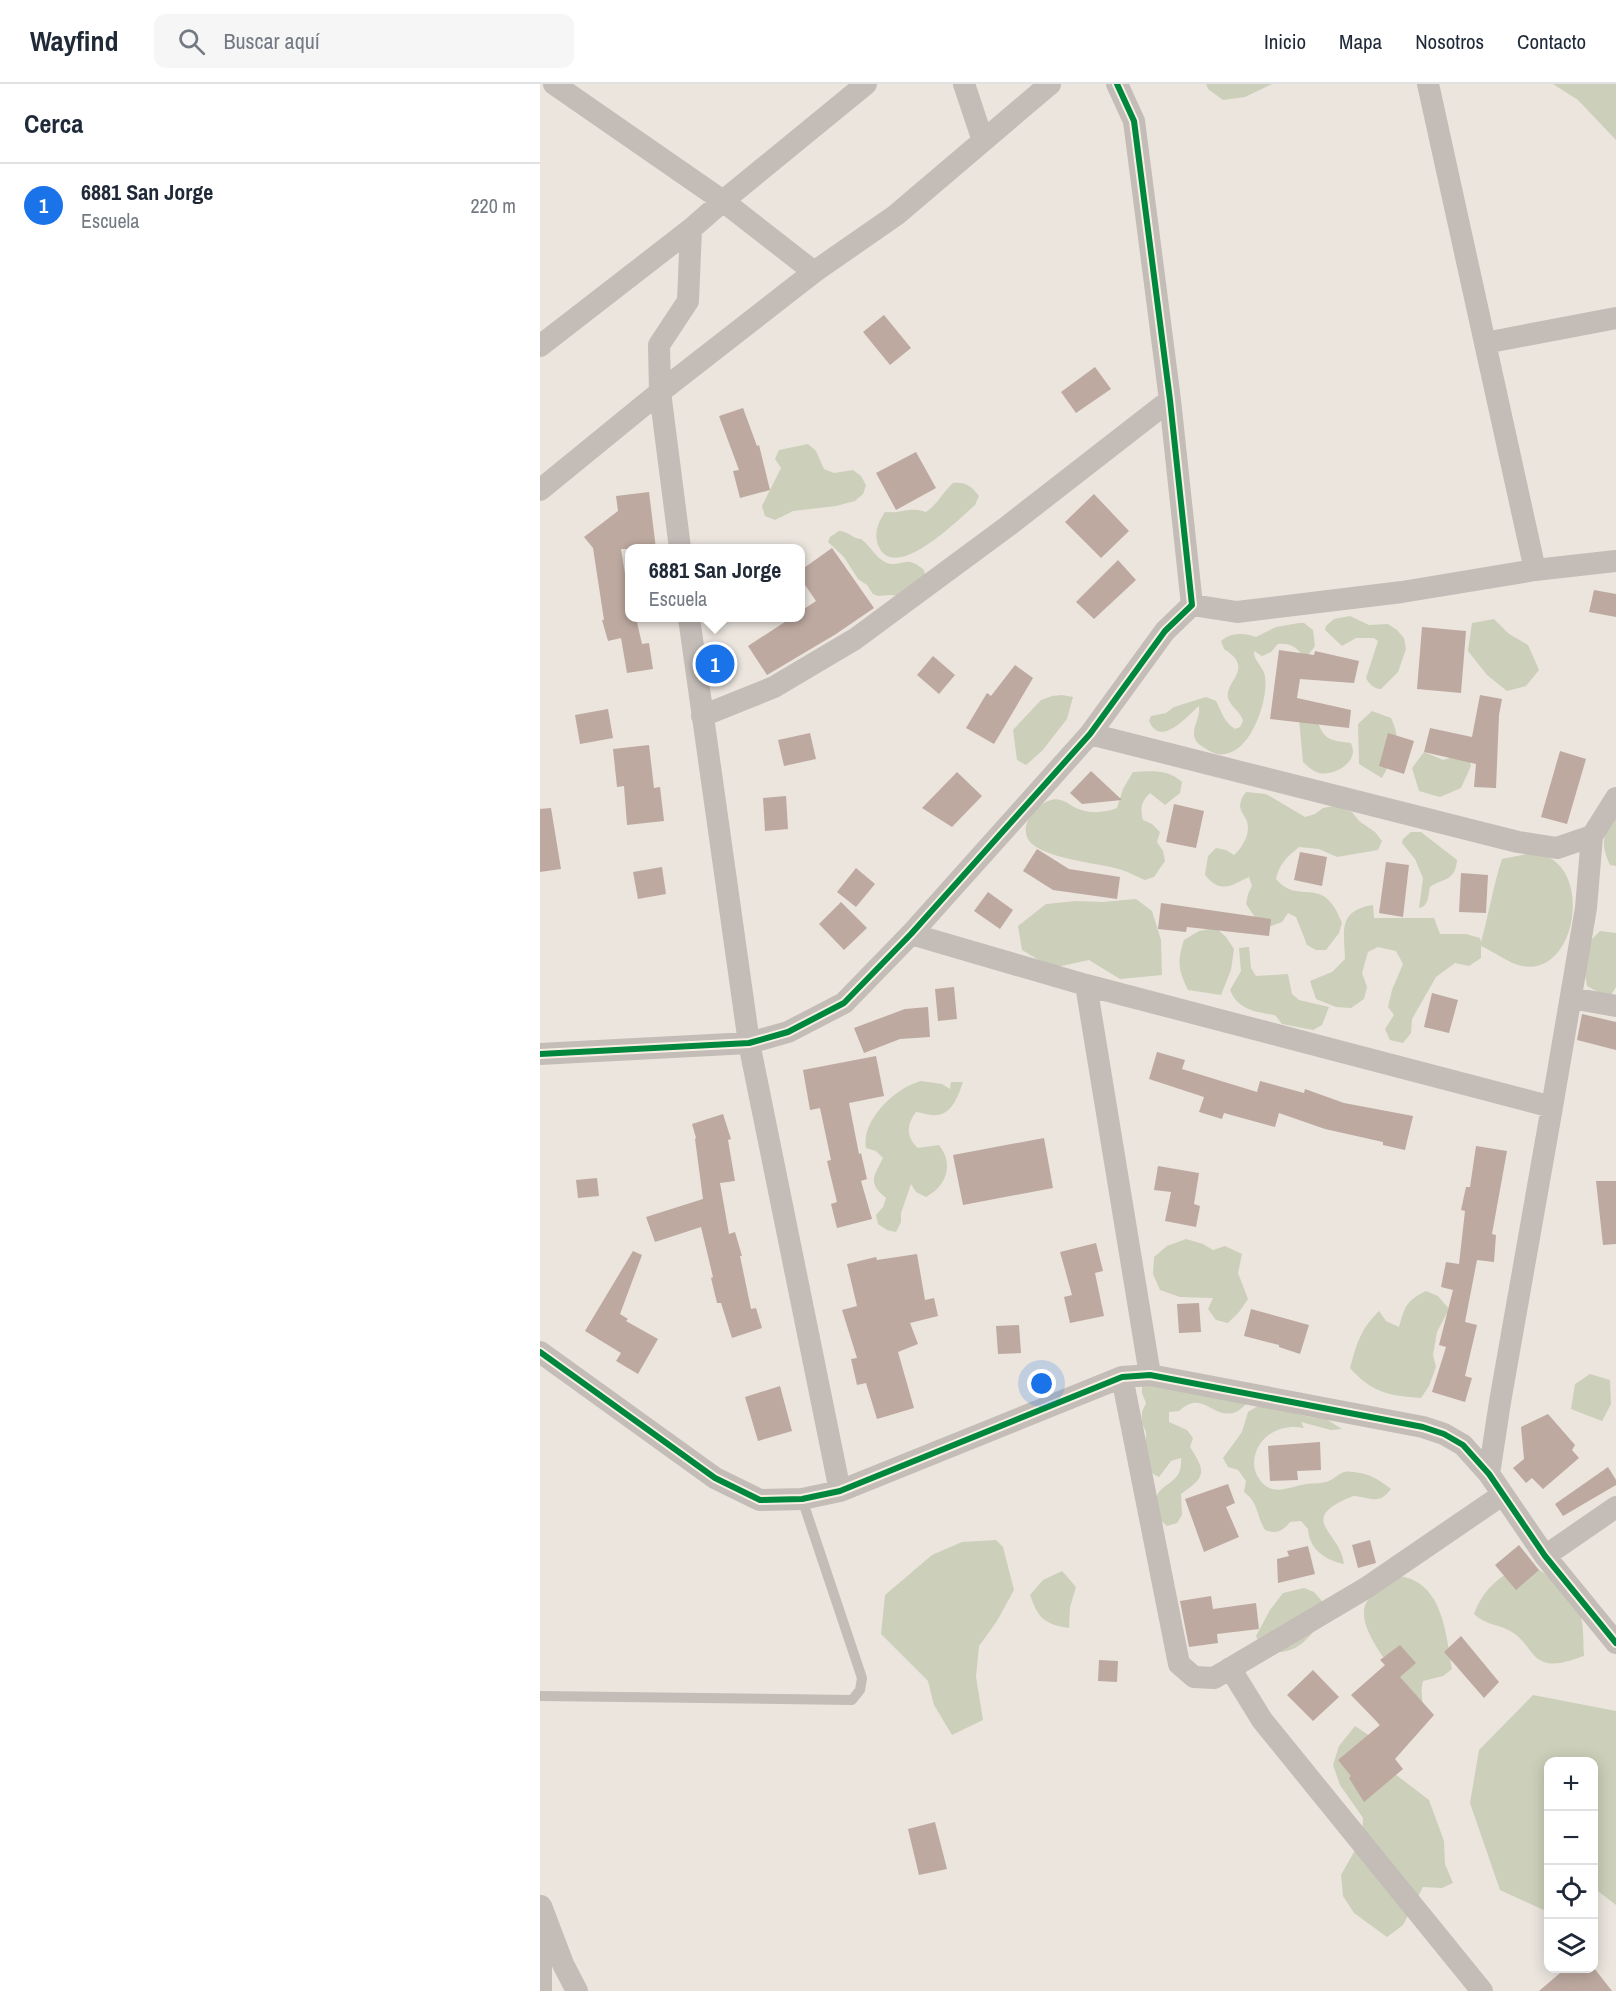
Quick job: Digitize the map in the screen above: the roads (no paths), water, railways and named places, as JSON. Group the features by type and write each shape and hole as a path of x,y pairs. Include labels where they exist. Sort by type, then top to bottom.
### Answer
{"street":[{"path":"554,84 723,201 814,272"},
{"path":"540,346 691,229 866,84"},
{"path":"964,84 983,141"},
{"path":"540,490 814,272 896,215 1050,84"},
{"path":"1118,84 1134,121 1170,400 1192,605"},
{"path":"1428,84 1535,570"},
{"path":"679,544 660,393 659,345 688,302 691,229"},
{"path":"1485,343 1616,318"},
{"path":"702,716 774,687 855,639 1008,526 1170,400"},
{"path":"1192,605 1237,612 1402,592 1535,570 1616,561"},
{"path":"540,1054 749,1042 788,1032 844,1003 911,934 1090,734 1165,631 1192,605"},
{"path":"690,622 749,1042 840,1491"},
{"path":"1090,734 1518,842 1557,848 1592,836"},
{"path":"1489,1474 1586,908 1592,836 1616,798"},
{"path":"911,934 1086,985 1552,1107"},
{"path":"1086,985 1149,1375"},
{"path":"1571,998 1616,1006"},
{"path":"540,1353 715,1478 760,1500 802,1499 840,1491 1122,1377 1149,1375 1423,1427 1444,1434 1463,1445 1489,1474 1545,1556 1616,1643"},
{"path":"1122,1377 1179,1664 1194,1677 1214,1678 1366,1588 1502,1495"},
{"path":"1545,1556 1616,1507"},
{"path":"1230,1668 1262,1720 1482,1991"},
{"path":"540,1901 541,1991"},
{"path":"540,1906 563,1964 577,1991"}],"lane":[{"path":"540,1695 852,1700 860,1690 862,1678 802,1499"}],"place":[{"name":"6881 San Jorge","path":"715,664"}]}
